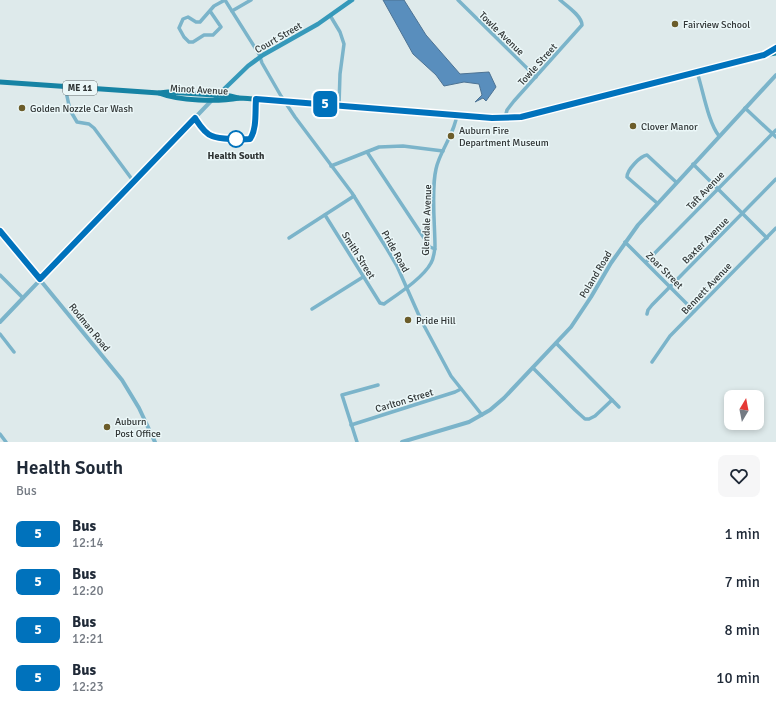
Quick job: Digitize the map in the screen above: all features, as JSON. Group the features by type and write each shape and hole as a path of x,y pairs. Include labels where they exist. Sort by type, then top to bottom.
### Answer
{"main road":[{"name":"Court Street","path":"212,100 248,66 260,57 330,17 352,0"},
{"name":"Minot Avenue","path":"764,55 776,48"},
{"name":"Minot Avenue","path":"159,94 168,92 218,95 239,98 505,118 521,117 776,53"},
{"name":"Minot Avenue","path":"0,82 159,94 167,97 212,100 229,100 239,98"}],"street":[{"path":"210,11 221,27 213,34 204,35 193,42 188,42 179,28 183,19 188,16 196,22 200,22 214,6 225,0"},
{"name":"Pride Road","path":"225,0 260,57 284,101 354,196 394,260 406,289 431,340 451,376 482,415"},
{"path":"232,11 251,0"},
{"name":"Towle Avenue","path":"458,0 536,77"},
{"name":"Towle Street","path":"505,118 508,108 580,29 582,23 579,17 560,0"},
{"path":"330,17 340,32 344,44 340,74 339,105"},
{"path":"697,72 712,121 717,133 720,136"},
{"name":"Poland Road","path":"402,442 463,424 482,415 497,405 533,368 578,317 638,224 776,75"},
{"path":"65,87 67,102 73,118 77,122 89,124 94,128 134,182"},
{"path":"0,322 212,100"},
{"path":"745,108 776,137"},
{"name":"Glendale Avenue","path":"380,303 384,304 406,289 430,264 434,257 434,184 436,169 455,125 457,114"},
{"name":"Taft Avenue","path":"646,262 776,130"},
{"path":"332,166 379,147 395,146 443,151"},
{"path":"367,152 430,247 434,249"},
{"path":"657,203 626,175 633,166 645,155 650,157 676,182"},
{"path":"693,164 767,238"},
{"name":"Baxter Avenue","path":"648,314 649,309 670,286 776,179"},
{"path":"289,238 354,196"},
{"name":"Smith Street","path":"325,215 380,303"},
{"name":"Bennett Avenue","path":"652,362 666,341 776,228"},
{"name":"Rodman Road","path":"0,231 122,380 139,408 155,442"},
{"name":"Zoar Street","path":"625,242 694,311"},
{"path":"0,275 23,298"},
{"path":"312,308 363,277"},
{"path":"0,334 14,352"},
{"path":"556,343 619,407"},
{"path":"533,368 585,419 595,416 612,400"},
{"path":"357,442 342,395 378,385"},
{"name":"Carlton Street","path":"351,425 461,389"},
{"path":"0,434 6,442"}],"water":[{"path":"383,0 404,0 426,35 460,74 489,72 496,87 486,101 483,98 475,102 482,95 479,84 464,82 444,86 436,75 413,54"}],"bus line":[{"name":"5","path":"0,231 40,279 195,118 201,128 211,136 242,140 250,139 253,135 254,129 256,99 398,109 492,118 521,117 764,55 776,48"}],"place":[{"name":"Fairview School","path":"675,24"},
{"name":"Golden Nozzle Car Wash","path":"22,108"},
{"name":"Clover Manor","path":"633,126"},
{"name":"Auburn Fire Department Museum","path":"451,136"},
{"name":"Health South","path":"236,139"},
{"name":"Pride Hill","path":"408,320"},
{"name":"Auburn Post Office","path":"107,427"}]}
